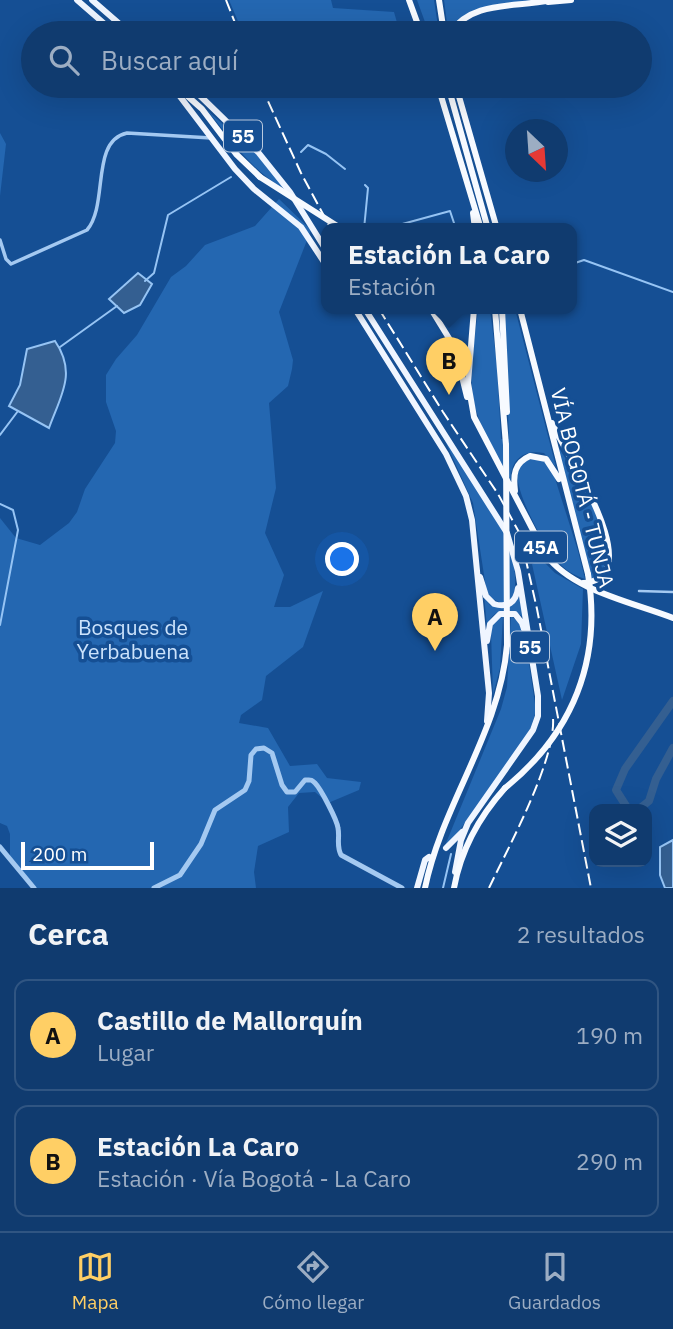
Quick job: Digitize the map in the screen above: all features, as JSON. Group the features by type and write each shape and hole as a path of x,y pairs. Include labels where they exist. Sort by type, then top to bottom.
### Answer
{"highway":[{"path":"409,0 417,21"},
{"path":"439,0 442,21"},
{"path":"460,21 477,11 571,0"},
{"path":"189,98 202,109 236,154 260,177 333,223"},
{"path":"442,98 479,223"},
{"path":"451,98 486,223"},
{"path":"459,98 495,223"},
{"path":"467,183 474,223"},
{"path":"434,314 455,348 474,417"},
{"name":"45A","path":"474,314 468,383 474,417 546,555 558,570 582,583 673,618"},
{"name":"55","path":"495,314 506,445"},
{"name":"55","path":"425,888 437,845 486,727 503,678 507,645 506,391 502,314"},
{"name":"VÍA BOGOTÁ - TUNJA","path":"454,888 471,836 486,811 505,788 531,765 563,724 578,692 588,659 591,634 592,608 588,574 521,314"},
{"path":"538,383 557,437 597,506 607,545 609,561 604,574 594,581 582,583"},
{"path":"516,497 515,470 523,459 535,456 550,463 566,494"}],"main road":[{"path":"77,0 101,21"},
{"path":"92,0 116,21"},
{"name":"55","path":"183,98 242,177 301,227 321,256"},
{"name":"55","path":"204,98 265,160 290,192 321,241"},
{"name":"55","path":"358,314 437,439 460,481 469,507 489,693 486,727"},
{"name":"55","path":"368,314 502,521 518,572 534,669 539,708 533,730 471,818 461,840 454,888"},
{"path":"477,569 489,601 499,606 505,606 515,600 518,593 518,572"},
{"path":"485,657 490,624 500,614 510,612 522,622 534,669"},
{"path":"446,848 471,818"},
{"path":"417,888 425,860 429,857"}],"street":[{"path":"0,240 6,259 11,264 87,230 96,220 106,148 117,135 127,133 211,138"},
{"path":"639,590 673,592"},
{"path":"154,888 173,880 185,869 201,844 215,810 245,790 249,781 251,755 256,749 264,748 272,753 282,785 287,792 295,792 305,780 311,780 317,785 339,829 338,848 341,855 402,888"},
{"path":"0,847 34,888"}],"green space":[{"path":"229,0 331,0 333,8 394,12 397,21 238,21"},
{"path":"417,0 434,0 437,21 425,21"},
{"path":"444,0 540,0 490,6 458,21 447,21"},
{"path":"207,110 259,157 285,189 252,164"},
{"path":"0,133 6,144 0,196"},
{"name":"Bosques de Yerbabuena","path":"279,199 311,230 279,312 293,360 288,386 269,403 276,488 265,533 284,575 274,607 290,607 323,591 303,647 266,676 262,700 241,715 239,723 268,728 290,766 317,764 327,778 361,782 359,790 328,803 315,792 299,793 288,807 289,832 258,846 254,872 256,888 36,888 10,860 10,834 7,826 0,823 0,518 16,538 40,545 69,523 77,512 85,489 115,443 116,431 106,402 106,375 116,359 137,335 171,277 186,266 205,245 255,226"},
{"path":"477,314 491,314 501,439 509,439 504,314 516,314 556,467 544,453 530,453 515,462 511,481 477,413 472,388"},
{"path":"442,434 493,512 512,556 515,578 513,598 501,603 489,597 473,503"},
{"path":"554,440 591,503 603,538 603,572 592,580"},
{"path":"535,458 547,463 552,469 585,579 566,570 555,558 525,505 520,491 518,470 525,462"},
{"path":"542,560 555,573 583,589 581,644 562,700 532,564"},
{"path":"484,595 490,605 499,608 511,606 519,596 524,618 513,612 502,611 493,616 487,627"},
{"path":"503,616 500,668 493,695 491,632 493,623"},
{"path":"511,616 520,623 526,643 536,711 529,733 444,848 501,709 507,687"}],"shaded area":[{"path":"138,273 152,284 140,305 124,313 109,299"},
{"path":"55,341 62,353 66,374 62,394 49,428 9,406 20,385 27,349"},
{"path":"673,840 673,888 665,888 660,875 660,847"}],"waterway":[{"path":"301,152 308,145 326,154 345,169"},
{"path":"145,281 154,273 168,215 231,177"},
{"path":"365,185 368,188 365,223"},
{"path":"406,223 450,211 454,223"},
{"path":"577,262 584,260 673,292"},
{"path":"60,347 117,306"},
{"path":"0,435 18,411"},
{"path":"0,504 13,510 18,530 0,625"},
{"path":"625,804 616,790 625,769 673,701"},
{"path":"645,804 673,748"},
{"path":"443,888 451,854"}],"railway":[{"path":"226,0 234,21"},
{"path":"267,98 328,223"},
{"path":"382,314 498,494 520,534 591,888"},
{"path":"489,888 539,780 552,736 553,718"}],"place":[{"name":"Estación La Caro","path":"449,395"},
{"name":"Castillo de Mallorquín","path":"435,651"}]}
